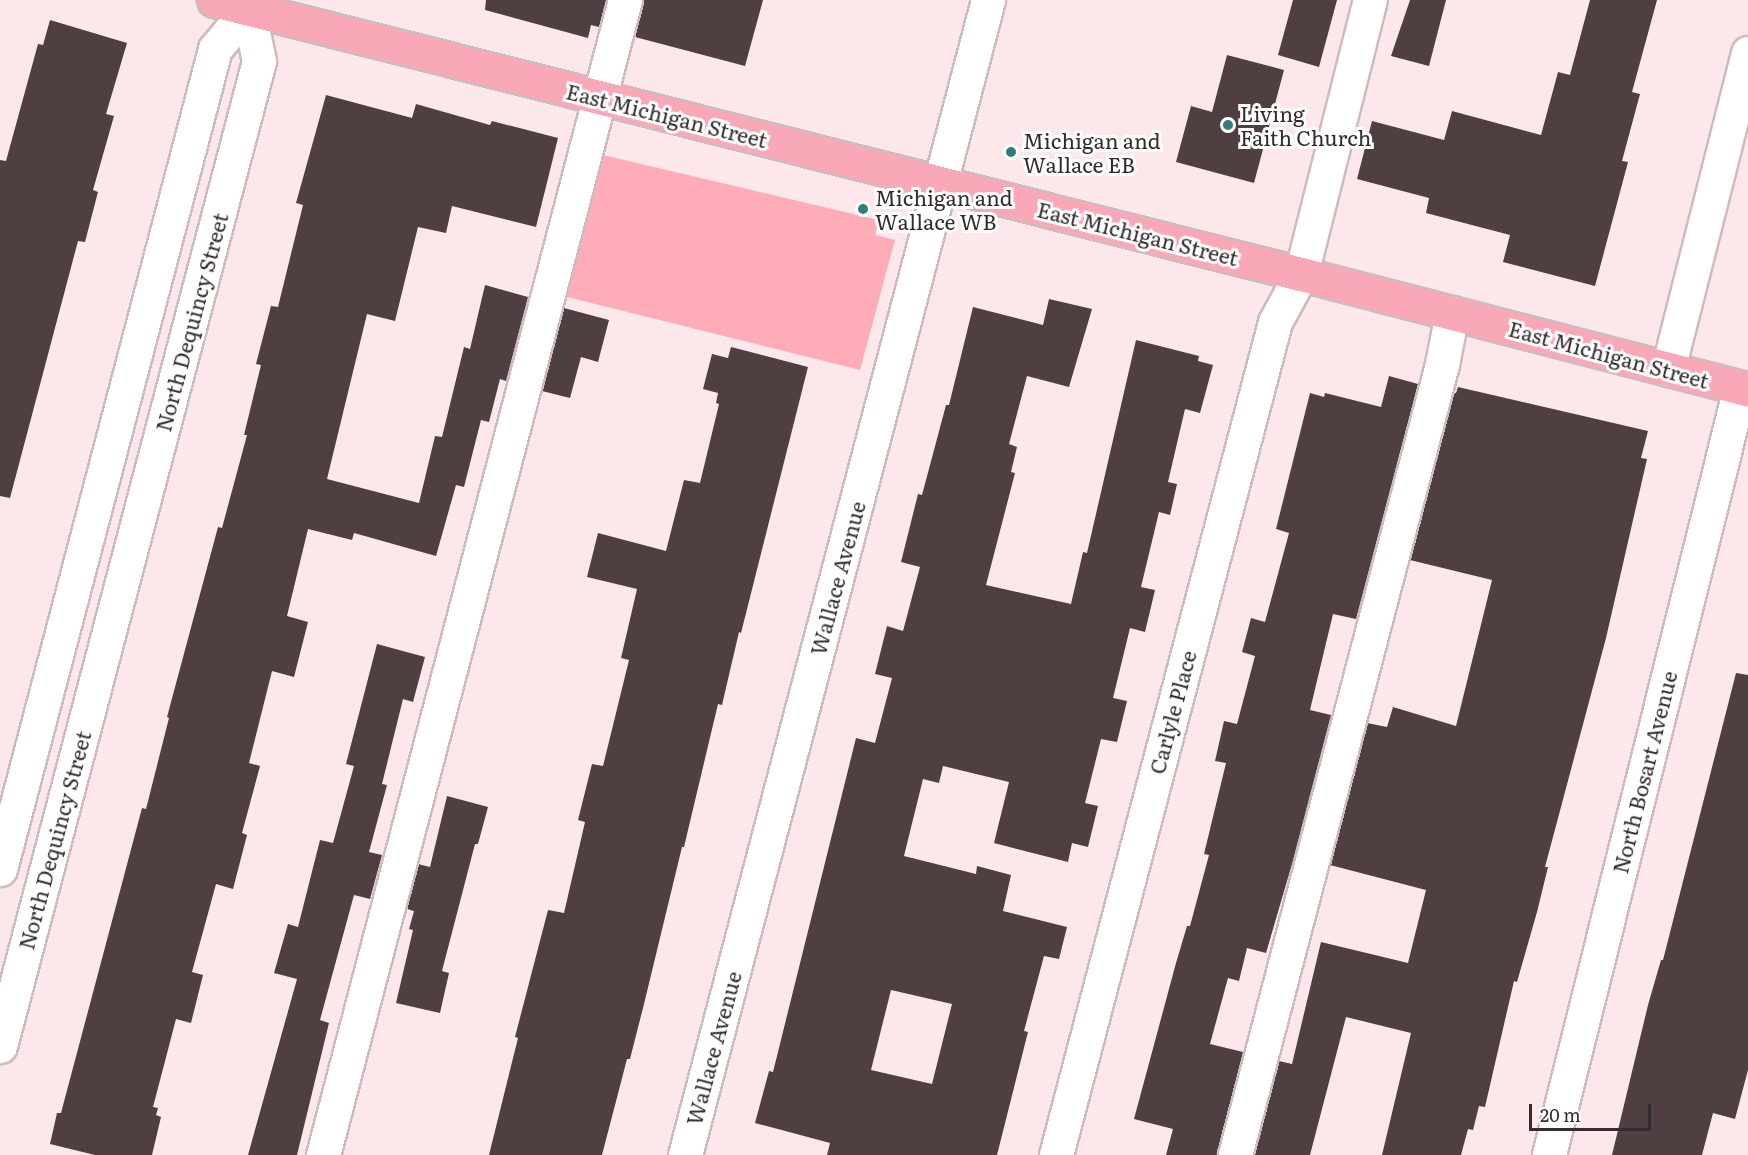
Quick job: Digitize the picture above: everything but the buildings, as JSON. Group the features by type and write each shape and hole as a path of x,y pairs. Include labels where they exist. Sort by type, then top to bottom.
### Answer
{"main road":[{"name":"East Michigan Street","path":"214,0 249,4 600,98 1301,274 1744,389"}],"street":[{"path":"323,1155 624,0"},
{"name":"Wallace Avenue","path":"685,1155 942,184 988,0"},
{"name":"Carlyle Place","path":"1056,1155 1275,322 1301,274 1370,0"},
{"path":"0,869 215,50 249,4"},
{"name":"North Dequincy Street","path":"0,1046 259,61 249,4"},
{"path":"1668,369 1748,53"},
{"path":"1234,1155 1442,364 1452,314"},
{"name":"North Bosart Avenue","path":"1549,1155 1744,389"},
{"path":"65,623 108,634"}],"shaded area":[{"path":"603,155 879,220 875,235 895,240 860,370 563,296"}],"place":[{"name":"Living Faith Church","path":"1228,125"},
{"name":"Michigan and Wallace EB","path":"1011,152"},
{"name":"Michigan and Wallace WB","path":"863,209"}]}
